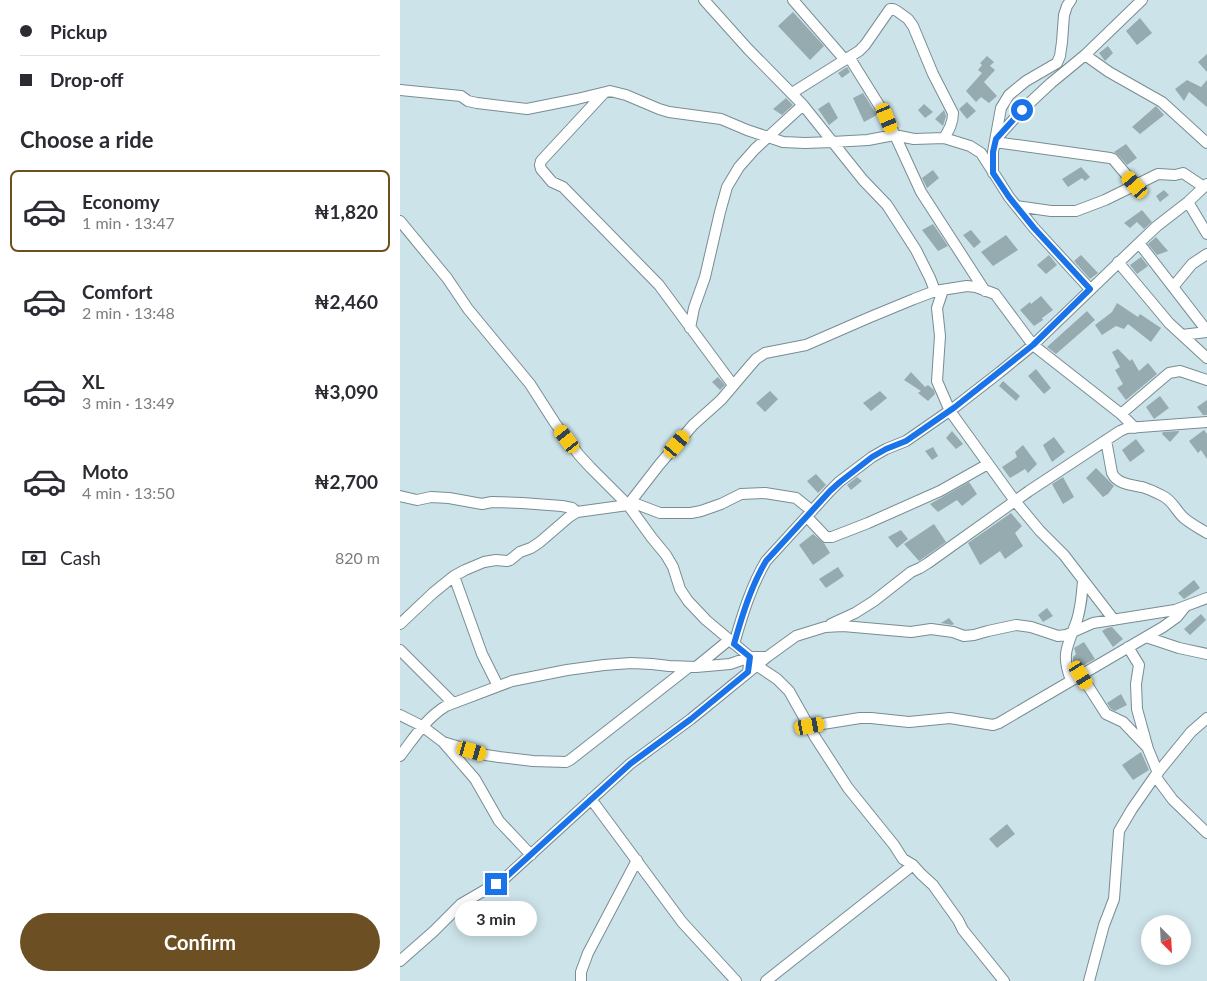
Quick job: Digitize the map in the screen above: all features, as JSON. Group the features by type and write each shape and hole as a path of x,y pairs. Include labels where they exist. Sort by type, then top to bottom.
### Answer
{"street":[{"path":"704,0 748,49 803,105 863,180 892,211 916,250 930,278 939,290 937,308 940,336 937,381 950,411 1015,501 1064,555 1114,620"},
{"path":"793,0 847,58 883,111 922,192 985,291"},
{"path":"993,173 993,152 1001,108 1009,95 1057,63 1060,56 1064,15 1070,0"},
{"path":"996,141 1022,110 1142,0"},
{"path":"792,94 865,45 890,9 897,11 908,19 913,26 933,74 953,113 952,125 944,138"},
{"path":"1084,54 1108,72 1162,102 1207,143"},
{"path":"400,90 461,96 468,101 477,103 527,109 613,91 669,112 721,119 783,142 868,140 894,135 914,139 944,138 960,142 976,149 985,159 1016,206 1090,289"},
{"path":"604,92 541,161 540,165 552,182 563,187 649,274 733,385"},
{"path":"690,328 694,308 705,277 727,187 739,167 755,149 803,105"},
{"path":"996,141 1110,158 1113,159 1135,185"},
{"path":"443,742 486,755 533,761 566,762 692,667 732,642 760,571 766,561 840,482 872,457 906,441 950,411 1000,372 1033,345 1118,262 1206,185 1183,173 1175,175 1158,174 1105,200 1076,211 1046,211 1016,206"},
{"path":"1188,202 1207,234"},
{"path":"400,221 447,278 468,309 530,384 555,423 579,455 629,503 652,538 666,555 673,567 680,589 688,601 706,620 732,642 751,665"},
{"path":"1139,243 1207,332"},
{"path":"1173,287 1192,264 1207,254"},
{"path":"1118,262 1169,323 1207,358"},
{"path":"629,503 692,425 721,400 756,359 765,353 806,345 939,290 967,286 976,287 995,294 1033,345 1121,414 1135,428"},
{"path":"1182,335 1207,332"},
{"path":"1121,414 1169,373 1180,371 1207,380"},
{"path":"400,961 461,904 504,879 630,764 691,719 751,665 767,657 796,636 825,627 848,617 868,605 911,572 928,563 1015,501 1120,431 1127,428 1207,422"},
{"path":"1106,440 1114,477 1131,486 1142,487 1171,500 1185,519 1207,533"},
{"path":"400,624 454,576 484,562 510,560 520,552 540,542 577,512 629,503 660,514 691,513 721,504 741,494 765,493 796,498 826,537 868,523 940,491 988,464"},
{"path":"400,496 417,500 431,497 482,504 492,502 562,506 572,508 577,512"},
{"path":"454,576 479,647 498,686"},
{"path":"1083,580 1081,607 1065,656 1067,668 1106,714 1123,722 1148,749"},
{"path":"825,627 843,626 911,632 931,629 953,632 964,636 1016,625 1058,636 1093,623 1168,612 1207,598"},
{"path":"810,726 860,718 909,722 950,718 993,726 1146,637 1177,617 1185,607"},
{"path":"1146,637 1207,654"},
{"path":"1128,647 1138,665 1136,684 1137,709 1156,774 1173,800 1207,833"},
{"path":"400,650 453,703"},
{"path":"400,756 422,726 437,712 453,703 520,679 567,670 631,663 692,667 730,664 751,665 770,673 789,691 848,788 903,859 913,864 920,874 933,885 958,920 965,934 993,965 1004,981"},
{"path":"400,715 422,726 443,742 475,779 499,821 530,854"},
{"path":"1089,981 1104,925 1114,899 1119,831 1156,774 1191,732 1207,718"},
{"path":"591,799 682,922 736,981"},
{"path":"581,981 581,972 588,953 636,860"},
{"path":"766,981 913,864"}],"building":[{"path":"793,12 824,46 810,60 778,26"},
{"path":"1140,18 1152,33 1137,45 1126,31"},
{"path":"1108,46 1113,53 1105,61 1099,53"},
{"path":"1207,54 1207,72 1198,62"},
{"path":"987,56 994,62 990,66 995,70 984,82 997,96 989,103 981,97 976,102 966,91 982,73 978,70 982,65 980,63"},
{"path":"847,67 850,72 842,78 838,73"},
{"path":"1187,80 1201,87 1207,80 1207,107 1189,92 1184,101 1175,89"},
{"path":"863,93 877,115 864,122 853,98"},
{"path":"786,98 793,105 782,115 773,109"},
{"path":"829,102 838,118 829,125 818,109"},
{"path":"967,102 976,111 967,119 959,109"},
{"path":"924,104 933,112 925,118 918,110"},
{"path":"1156,106 1164,115 1140,134 1132,127"},
{"path":"944,110 946,116 943,126 935,119"},
{"path":"1126,144 1137,158 1127,165 1114,152"},
{"path":"1081,167 1090,177 1085,181 1082,178 1068,187 1062,179"},
{"path":"933,170 939,178 927,188 922,178"},
{"path":"1164,190 1169,195 1160,202 1156,196"},
{"path":"1142,210 1152,222 1144,229 1137,222 1130,228 1124,223"},
{"path":"933,224 948,246 938,251 922,230"},
{"path":"971,230 981,242 974,248 963,235"},
{"path":"1006,235 1018,250 993,266 981,252"},
{"path":"1156,237 1168,251 1157,255 1148,244"},
{"path":"1049,255 1057,265 1046,274 1037,265"},
{"path":"1081,255 1098,273 1090,279 1074,261"},
{"path":"1141,257 1148,266 1137,274 1130,265"},
{"path":"1041,296 1053,310 1034,326 1020,310"},
{"path":"1117,303 1138,317 1140,314 1161,328 1151,342 1128,324 1124,329 1116,326 1102,335 1095,325 1112,312"},
{"path":"1087,311 1095,320 1056,354 1047,347"},
{"path":"1118,349 1130,361 1132,359 1139,371 1148,363 1157,374 1126,400 1117,388 1123,384 1115,370 1120,367 1112,352"},
{"path":"1036,369 1051,388 1044,394 1028,376"},
{"path":"911,372 925,387 928,385 934,390 935,394 928,401 918,393 921,391 904,380"},
{"path":"718,377 725,385 720,390 712,382"},
{"path":"1003,381 1020,396 1016,401 999,386"},
{"path":"770,391 778,399 765,412 756,403"},
{"path":"880,391 887,398 871,411 863,403"},
{"path":"1160,396 1169,408 1154,419 1146,407"},
{"path":"1207,400 1207,415 1203,415 1197,407"},
{"path":"1204,430 1207,434 1207,459 1201,450 1198,453 1189,441"},
{"path":"952,431 963,444 956,449 946,438"},
{"path":"1179,431 1170,442 1162,434 1163,432"},
{"path":"1054,437 1065,452 1052,462 1043,445"},
{"path":"1136,439 1145,451 1130,462 1122,450"},
{"path":"1023,445 1037,464 1028,473 1025,469 1010,478 1002,467 1017,457 1015,452"},
{"path":"933,447 938,456 932,460 925,451"},
{"path":"1096,468 1114,486 1103,497 1086,478"},
{"path":"816,474 826,485 818,493 807,481"},
{"path":"857,477 862,481 851,490 847,485"},
{"path":"1063,477 1074,497 1063,504 1052,484"},
{"path":"969,482 977,494 962,506 957,500 938,512 930,504"},
{"path":"1011,513 1022,526 1015,533 1023,546 1005,559 1000,551 980,565 968,543"},
{"path":"934,524 946,542 919,561 904,544"},
{"path":"901,530 908,539 897,548 888,537"},
{"path":"813,534 824,543 830,553 813,565 799,545"},
{"path":"838,567 844,576 826,588 819,579"},
{"path":"1194,580 1200,588 1184,599 1178,593"},
{"path":"1047,608 1053,616 1043,622 1038,615"},
{"path":"1201,614 1206,620 1190,635 1184,629"},
{"path":"949,618 954,624 941,623"},
{"path":"1112,627 1123,639 1113,647 1102,631"},
{"path":"1084,642 1095,659 1077,669 1073,663 1073,657 1076,654 1074,648"},
{"path":"1121,694 1127,705 1115,711 1111,709 1107,703"},
{"path":"1141,752 1149,770 1133,780 1122,765"},
{"path":"1007,824 1015,834 997,848 989,839"}],"route":[{"path":"496,884 504,879 630,764 691,719 748,672 750,657 734,644 760,571 777,548 830,491 872,457 906,441 955,407 1033,345 1090,289 1034,228 1009,197 993,173 993,152 996,139 1022,110"}]}
